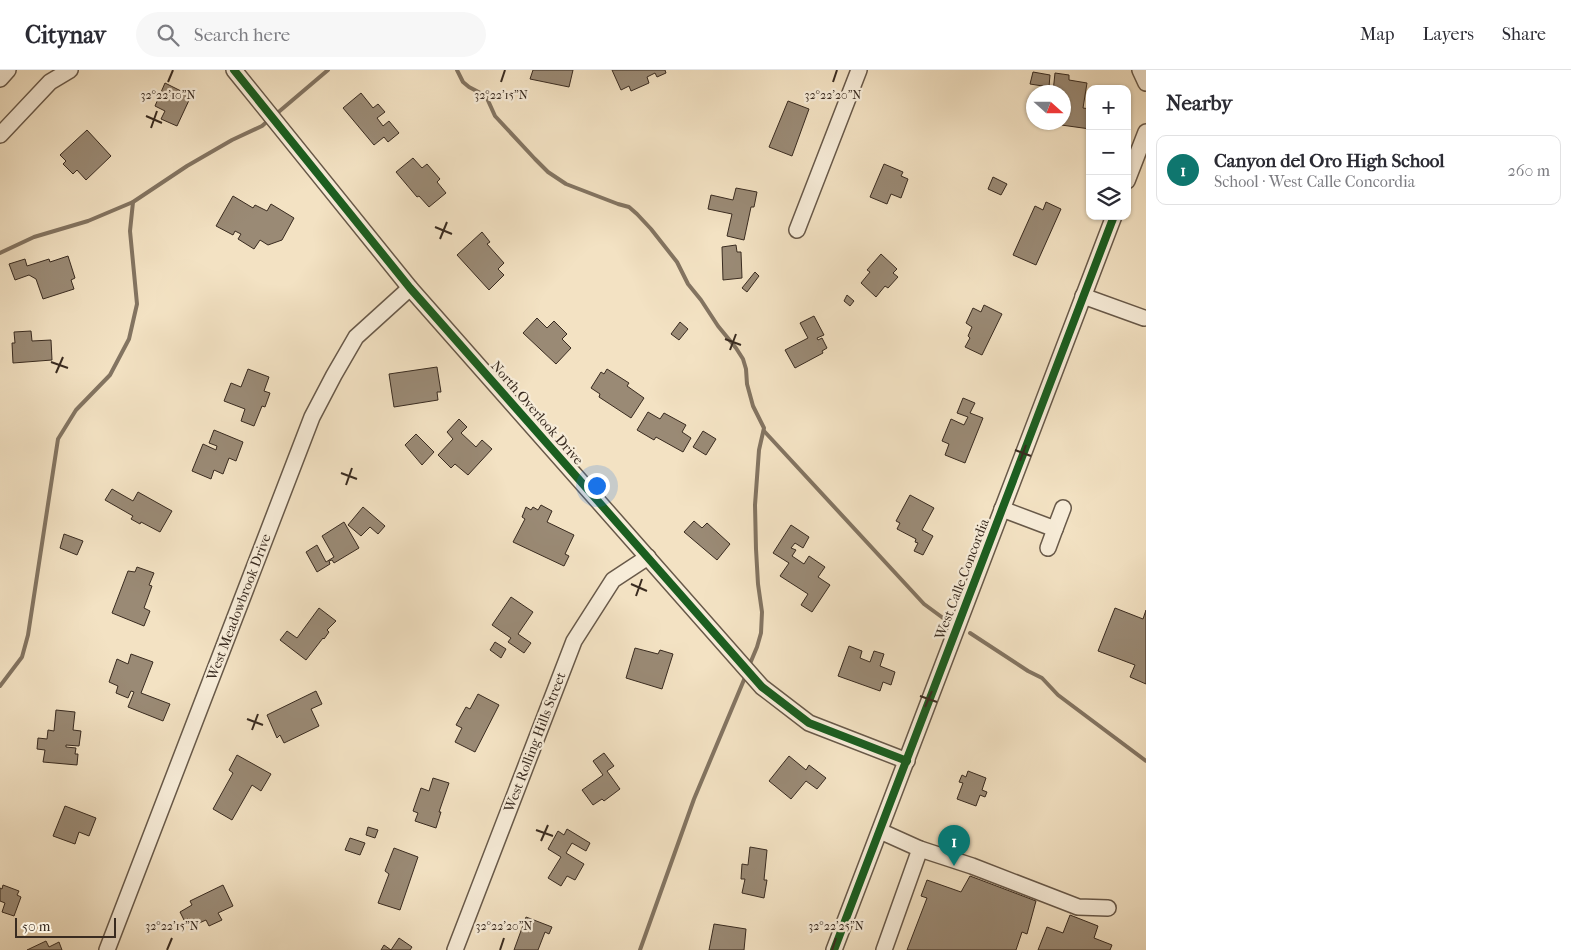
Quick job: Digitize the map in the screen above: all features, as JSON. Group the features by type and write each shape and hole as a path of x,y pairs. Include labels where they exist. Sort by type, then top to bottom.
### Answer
{"street":[{"path":"0,79 8,70"},
{"path":"0,134 50,82 69,70"},
{"name":"North Overlook Drive","path":"234,70 410,288 762,687 809,723 907,761"},
{"path":"797,230 859,70"},
{"path":"1140,70 1146,83"},
{"path":"1130,175 1142,154 1146,132"},
{"name":"West Calle Concordia","path":"834,950 1112,220"},
{"name":"West Meadowbrook Drive","path":"107,950 312,417 356,337 410,288"},
{"path":"1083,296 1144,318"},
{"path":"1048,548 1063,508"},
{"path":"1002,509 1055,529"},
{"name":"West Rolling Hills Street","path":"455,950 574,642 613,580 648,557"},
{"path":"880,831 920,849 972,866 1078,907 1108,908"},
{"path":"884,950 920,849"}],"building":[{"path":"533,70 573,70 569,87 530,79"},
{"path":"612,70 665,70 666,73 657,77 655,73 647,77 649,83 631,91 629,86 621,90"},
{"path":"1033,72 1050,75 1049,85 1030,84"},
{"path":"1055,73 1069,75 1069,80 1087,83 1083,108 1086,108 1086,128 1071,126 1071,85 1054,85"},
{"path":"165,83 191,96 177,126 161,119 165,111 155,106"},
{"path":"361,93 373,108 378,104 385,112 377,118 383,126 389,121 399,133 388,142 384,137 374,145 343,108"},
{"path":"788,101 809,109 792,156 769,147"},
{"path":"87,130 111,156 86,180 77,170 73,174 63,164 66,161 60,155"},
{"path":"413,158 422,168 427,164 440,179 437,182 446,193 429,207 419,196 417,197 396,172"},
{"path":"884,164 903,172 901,176 908,179 901,198 891,194 887,204 870,197"},
{"path":"993,177 1007,184 1001,195 988,189"},
{"path":"736,188 757,192 754,207 751,207 744,240 727,236 732,214 708,209 711,195 733,200"},
{"path":"233,196 253,208 255,205 267,211 271,204 294,218 282,240 268,245 260,240 254,249 238,239 241,234 235,231 233,235 216,226"},
{"path":"1046,202 1061,209 1036,265 1013,255 1035,206 1043,210"},
{"path":"482,232 490,242 487,244 504,263 498,269 504,275 489,290 457,255"},
{"path":"736,245 737,252 741,252 742,278 723,280 722,247"},
{"path":"881,254 897,269 893,273 898,277 888,288 885,286 876,297 861,283 870,272 867,270"},
{"path":"68,256 75,278 71,280 74,289 43,299 36,279 29,275 15,280 9,264 25,259 27,266 49,259 50,262"},
{"path":"755,272 759,276 747,292 742,288"},
{"path":"847,295 854,301 850,306 844,301"},
{"path":"984,305 1002,314 982,355 965,347 970,338 968,336 972,327 966,323 973,308 981,312"},
{"path":"814,316 824,335 817,338 818,340 822,338 827,348 822,351 823,353 795,368 785,350 808,338 800,323"},
{"path":"537,318 547,328 554,321 567,334 562,339 571,348 556,364 523,333"},
{"path":"680,322 688,329 679,340 671,334"},
{"path":"31,331 32,341 51,340 52,360 13,363 12,343 15,343 14,332"},
{"path":"437,367 441,392 437,392 438,400 394,407 389,374"},
{"path":"248,369 269,377 264,391 270,393 265,407 262,406 254,426 241,421 245,409 224,401 231,383 241,387"},
{"path":"607,369 629,383 627,386 644,398 631,418 599,397 600,394 591,388 601,372 604,374"},
{"path":"963,398 975,403 970,413 983,418 965,463 945,455 949,444 942,441 951,419 964,425 968,417 957,413"},
{"path":"648,412 660,419 664,413 686,425 682,432 691,438 683,452 656,437 654,440 637,430"},
{"path":"459,419 467,427 461,433 476,447 482,440 492,449 468,475 455,464 451,468 438,455 453,439 447,432"},
{"path":"214,430 243,442 236,461 229,458 223,474 214,470 211,479 192,471 203,444 216,450 217,446 209,443"},
{"path":"703,431 716,439 706,455 693,447"},
{"path":"416,434 434,452 422,465 405,445"},
{"path":"112,489 133,501 138,492 172,511 160,532 131,519 133,516 105,500"},
{"path":"910,495 934,508 922,530 933,536 923,555 914,551 918,543 915,542 916,539 897,529 900,523 896,521"},
{"path":"541,505 552,511 547,522 574,535 565,554 569,556 564,566 513,542 525,519 522,517 526,507 531,510 533,507 538,510"},
{"path":"363,507 385,526 378,534 370,527 361,536 348,525"},
{"path":"694,521 702,528 707,523 730,544 717,560 684,532"},
{"path":"344,522 359,548 334,563 332,560 329,561 330,564 317,572 306,552 317,545 326,562 334,557 322,536"},
{"path":"791,525 809,537 803,548 795,543 791,548 796,550 792,556 804,564 809,556 825,567 818,577 830,585 812,612 801,605 808,594 780,576 789,563 773,553"},
{"path":"64,534 83,541 77,555 60,548"},
{"path":"137,567 154,573 149,585 152,586 144,608 150,611 144,626 112,613 128,571 135,572"},
{"path":"511,597 533,612 518,634 531,643 524,653 508,642 511,638 492,625"},
{"path":"319,608 336,621 327,630 329,632 306,660 280,640 287,631 297,638"},
{"path":"1115,608 1143,619 1146,610 1146,684 1130,677 1135,665 1098,651"},
{"path":"495,642 506,649 501,658 490,650"},
{"path":"849,646 862,651 860,658 870,662 874,651 884,654 880,666 895,672 891,685 883,682 880,691 838,676"},
{"path":"635,648 658,654 660,650 673,654 662,689 626,678"},
{"path":"131,654 153,662 141,693 170,704 163,721 128,707 134,692 131,691 128,698 116,693 118,686 109,682 117,659 128,664"},
{"path":"316,691 322,704 311,709 319,726 284,743 280,735 277,738 267,715"},
{"path":"478,694 499,705 475,752 455,742 462,728 456,725 466,707 470,709"},
{"path":"56,710 75,712 73,730 81,731 79,746 66,745 66,747 76,748 75,754 78,754 77,765 43,762 45,750 37,749 38,738 47,739 48,730 54,731"},
{"path":"604,753 614,766 607,771 620,789 604,801 602,799 593,805 582,790 603,775 593,761"},
{"path":"237,755 271,774 261,791 252,785 232,820 213,809 233,773 229,770"},
{"path":"789,756 806,770 809,765 826,778 817,789 806,781 791,799 769,781"},
{"path":"968,771 986,778 982,790 987,792 985,797 980,795 976,806 957,799 963,783 959,782 962,775 966,777"},
{"path":"433,778 449,783 439,812 441,812 436,828 415,821 418,813 413,811 421,788 429,791"},
{"path":"65,806 96,818 89,836 79,832 75,844 53,836"},
{"path":"368,827 378,830 375,838 366,835"},
{"path":"567,829 590,843 586,851 572,843 566,853 584,864 575,880 567,876 561,886 548,878 561,857 548,849 558,831 564,835"},
{"path":"350,838 365,843 360,855 345,850"},
{"path":"750,847 767,850 764,880 767,880 764,898 742,893 745,879 741,879 742,864 748,865"},
{"path":"394,848 418,857 400,910 378,903 389,874 385,871"},
{"path":"970,876 1036,901 1027,934 1022,932 1016,950 907,950 927,898 921,896 927,880 961,892"},
{"path":"3,885 19,891 17,895 21,897 14,916 2,912 5,903 0,901 0,888 2,889"},
{"path":"223,885 233,906 218,913 222,920 209,926 206,920 197,924 195,921 192,923 188,919 184,920 180,912 192,905 190,901"},
{"path":"1070,915 1098,926 1094,938 1112,945 1110,950 1038,950 1047,927 1063,933"},
{"path":"526,917 552,927 549,934 545,932 538,950 514,950"},
{"path":"714,924 746,929 744,950 709,950"},
{"path":"399,938 412,947 410,950 391,950"},
{"path":"46,941 49,947 59,942 62,950 27,950"},
{"path":"384,945 391,950 381,950"}],"waterway":[{"path":"275,115 328,70"},
{"path":"457,70 463,82 486,96 495,116 548,172 566,184 629,207 637,214 677,262 688,284 743,359 753,406 764,428 759,450 755,505 758,584 762,612 761,633 749,666"},
{"path":"0,253 34,237 88,221 133,202 187,166 232,140 262,126 270,119"},
{"path":"0,686 22,657 28,635 58,439 76,410 110,375 129,339 137,304 130,231 133,202"},
{"path":"764,431 924,604 943,618"},
{"path":"970,633 1042,678 1058,695 1146,761"},
{"path":"640,950 694,799 746,675"}],"cycle path":[{"path":"234,70 410,288 762,687 809,723 907,761"},
{"path":"834,950 1112,220"}],"place":[{"name":"Canyon del Oro High School","path":"954,866"}]}
